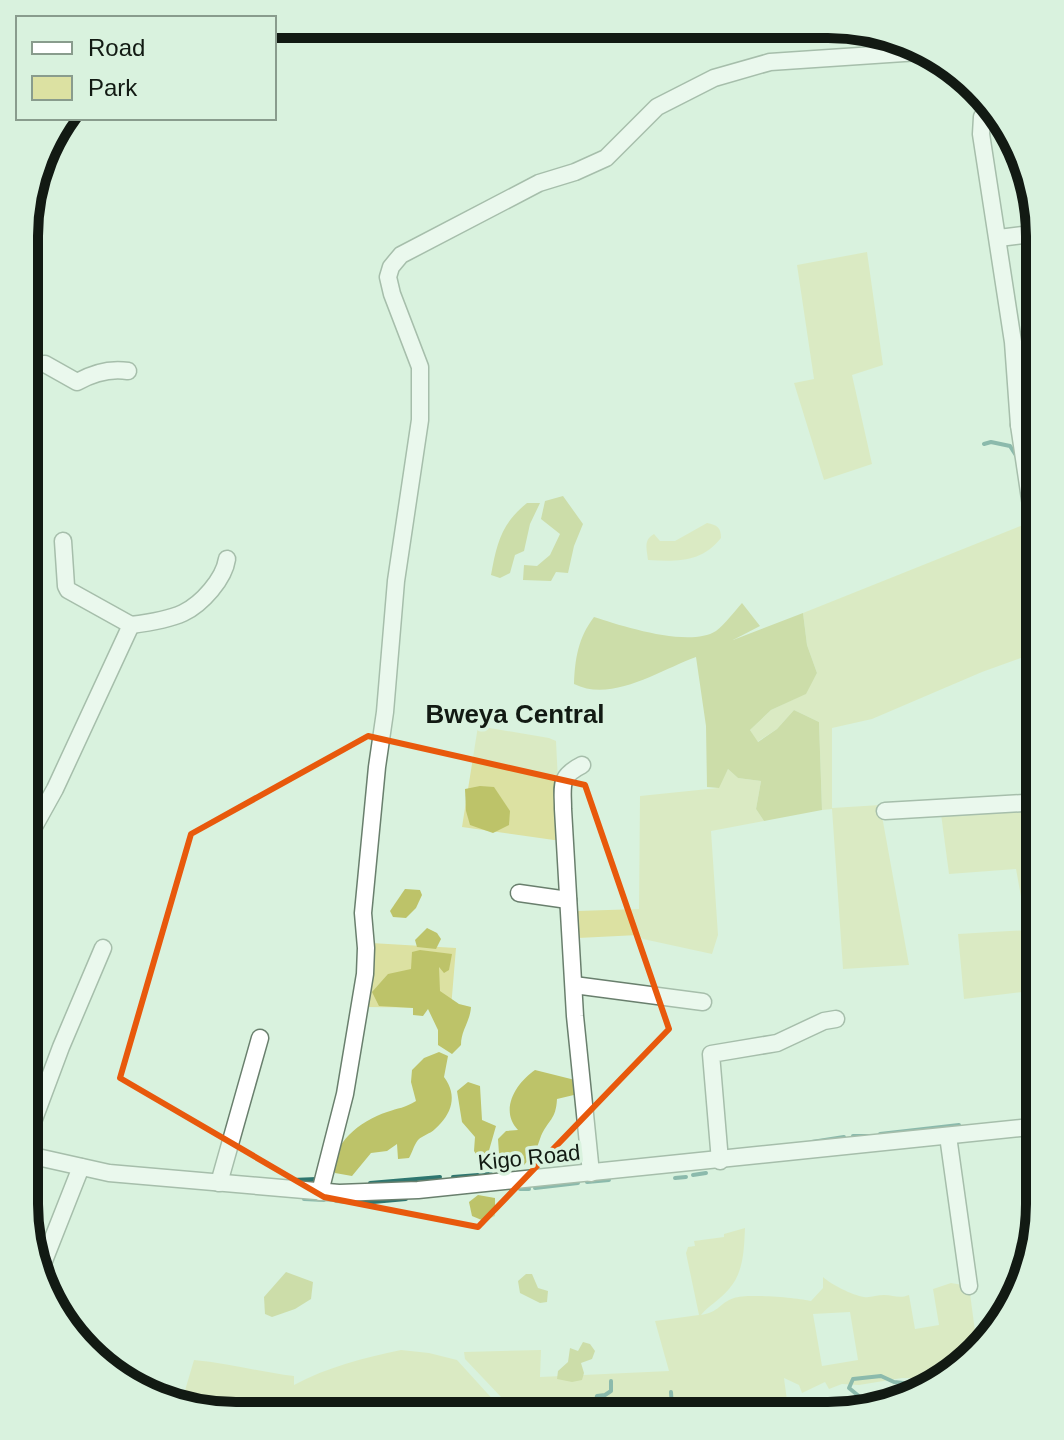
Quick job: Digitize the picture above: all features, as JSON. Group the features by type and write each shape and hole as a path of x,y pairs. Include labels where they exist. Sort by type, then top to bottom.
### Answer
{"street":[{"path":"320,1192 345,1094 365,974 363,913 377,767 396,581 420,420 420,367 389,285 391,267 401,255 539,183 606,158 657,107 714,78 770,62 903,53"},
{"path":"985,115 980,121 1013,342 1026,472"},
{"path":"999,238 1026,235"},
{"path":"38,364 45,364 77,382 102,372 116,369 128,371"},
{"path":"1019,425 1026,423"},
{"path":"63,541 68,590 131,625 170,617 193,606 221,578 227,559"},
{"path":"38,820 131,625"},
{"path":"582,765 569,772 563,781 574,985 591,1173"},
{"path":"885,811 1026,803"},
{"path":"519,893 568,900"},
{"path":"38,1109 103,948"},
{"path":"574,985 703,1002"},
{"path":"720,1161 711,1054 777,1043 824,1021 836,1019"},
{"path":"219,1183 260,1038"},
{"name":"Kigo Road","path":"38,1157 109,1173 320,1192 418,1190 1026,1128"},
{"path":"948,1136 969,1286"},
{"path":"45,1257 81,1167"}],"highlighted area":[{"path":"368,736 585,785 669,1029 478,1227 324,1197 120,1078 191,834"}],"green space":[{"path":"867,252 883,365 852,375 872,464 824,480 794,383 814,379 797,265"},
{"path":"563,496 583,524 568,573 556,572 551,581 523,580 524,565 537,566 550,555 560,534 541,519 545,501"},
{"path":"527,503 540,503 530,524 524,551 515,555 510,573 500,578 491,575 506,527"},
{"path":"707,523 718,527 721,538 706,552 689,559 648,560 647,542 654,534 660,541 675,541"},
{"path":"1026,524 1026,656 872,719 832,728 832,808 880,805 909,965 843,969 832,809 822,810 819,722 794,710 777,729 757,742 750,730 771,710 805,694 817,673 807,645 803,613"},
{"path":"742,603 760,626 733,640 803,613 807,645 817,673 806,694 771,710 750,730 758,742 777,729 794,710 819,722 822,810 764,821 756,809 761,781 738,778 728,769 719,788 707,787 706,726 696,657 620,687 604,690 574,684 578,649 594,617 655,634 704,636 716,631"},
{"path":"478,726 556,741 561,841 462,827"},
{"path":"728,769 738,778 761,781 756,809 764,821 711,831 718,935 712,954 643,939 638,935 578,938 577,911 639,909 640,796 718,788"},
{"path":"494,787 510,811 509,825 493,833 470,825 466,811 465,789"},
{"path":"1026,808 1026,924 1016,869 949,874 941,814"},
{"path":"405,889 420,890 422,895 416,908 406,918 393,917 390,911"},
{"path":"427,928 441,939 436,949 417,947 415,940"},
{"path":"1026,930 1026,992 964,999 958,934"},
{"path":"371,943 456,948 451,1008 366,1007"},
{"path":"412,952 452,954 449,970 444,973 439,967 440,991 459,1004 471,1007 461,1045 452,1054 438,1045 438,1030 428,1009 423,1016 413,1015 413,1008 379,1006 372,992 388,974 411,969"},
{"path":"439,1052 448,1056 444,1077 452,1098 449,1111 441,1123 418,1140 409,1158 398,1159 397,1144 387,1151 371,1153 352,1176 335,1173 337,1152 349,1135 367,1121 416,1101 411,1082 412,1070 424,1058"},
{"path":"535,1070 575,1080 578,1094 557,1099 553,1116 535,1152 524,1165 499,1154 498,1139 506,1131 518,1130 510,1114 512,1097"},
{"path":"468,1082 480,1086 482,1120 496,1126 488,1154 480,1160 474,1151 475,1137 462,1122 457,1091"},
{"path":"478,1195 495,1198 495,1216 484,1221 472,1216 469,1202"},
{"path":"745,1228 740,1268 729,1289 701,1315 740,1297 772,1296 811,1301 823,1288 823,1277 842,1289 864,1297 909,1295 915,1329 939,1325 933,1289 951,1283 969,1286 976,1336 959,1353 923,1378 842,1384 829,1389 825,1382 802,1393 799,1385 784,1378 787,1402 506,1402 465,1359 464,1352 541,1350 540,1377 669,1371 655,1321 699,1315 686,1253 688,1247 695,1246 694,1241 724,1237 724,1234","holes":["850,1312 858,1360 822,1366 813,1314"]},
{"path":"286,1272 313,1282 311,1299 272,1317 265,1314 264,1297"},
{"path":"526,1274 532,1274 538,1288 548,1291 547,1302 540,1303 520,1293 518,1281"},
{"path":"583,1342 590,1344 595,1351 592,1359 581,1363 584,1373 582,1380 557,1379 558,1371 568,1362 570,1348 578,1351"},
{"path":"401,1350 457,1360 495,1402 236,1402 184,1395 194,1360 294,1376 294,1385 360,1360"}],"waterway":[{"path":"984,444 991,442 1010,446 1017,457"},
{"path":"1023,505 1025,518"},
{"path":"880,1134 959,1125"},
{"path":"853,1136 869,1136"},
{"path":"812,1142 844,1137"},
{"path":"693,1175 706,1173"},
{"path":"453,1177 491,1174"},
{"path":"370,1183 440,1177"},
{"path":"675,1178 686,1177"},
{"path":"292,1180 317,1179"},
{"path":"587,1182 609,1180"},
{"path":"535,1188 578,1183"},
{"path":"520,1189 529,1189"},
{"path":"304,1199 324,1200"},
{"path":"336,1201 362,1203 406,1199"},
{"path":"862,1398 849,1388 853,1379 881,1376 894,1382 911,1384"},
{"path":"595,1402 597,1396 611,1391 611,1381"},
{"path":"671,1392 672,1402"}],"district":[{"name":"Bweya Central","path":"515,714"}]}
